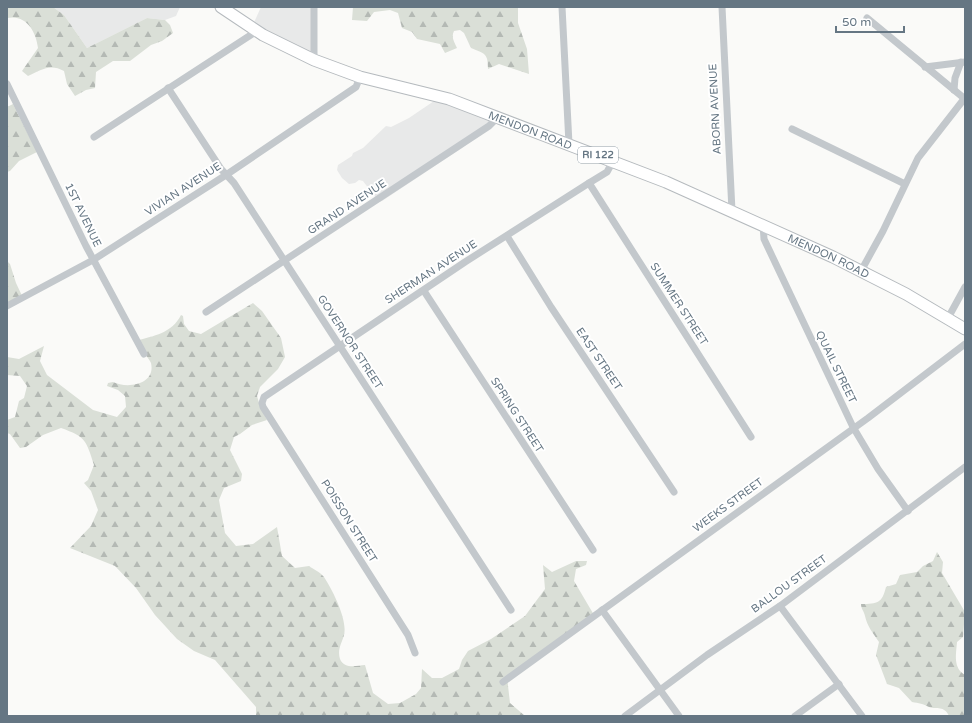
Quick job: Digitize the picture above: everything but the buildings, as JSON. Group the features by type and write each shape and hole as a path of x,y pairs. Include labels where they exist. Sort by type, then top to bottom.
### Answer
{"main road":[{"name":"MENDON ROAD","path":"221,7 257,31 314,60 360,77 449,99 613,161 763,224 861,271 948,318 965,329"}],"street":[{"path":"314,7 314,60"},
{"path":"562,7 569,144"},
{"name":"ABORN AVENUE","path":"722,7 732,211"},
{"path":"861,271 883,231 918,158 965,99 925,68 867,18"},
{"path":"94,137 257,31"},
{"path":"925,68 963,62"},
{"path":"954,90 955,78 963,62"},
{"name":"VIVIAN AVENUE","path":"7,306 93,260 226,175 356,87 360,77"},
{"name":"1ST AVENUE","path":"7,84 93,260 144,354"},
{"name":"GOVERNOR STREET","path":"168,88 226,175 234,183 283,261 511,610"},
{"name":"GRAND AVENUE","path":"206,312 489,126 498,117"},
{"path":"792,129 905,184"},
{"name":"SHERMAN AVENUE","path":"262,403 264,397 270,392 606,172 613,161"},
{"name":"SUMMER STREET","path":"589,183 751,437"},
{"name":"QUAIL STREET","path":"763,224 764,239 853,427 878,469 908,511"},
{"name":"EAST STREET","path":"507,236 551,307 674,492"},
{"path":"948,318 965,288"},
{"name":"SPRING STREET","path":"424,291 593,550"},
{"name":"WEEKS STREET","path":"503,682 853,427 868,418 965,344"},
{"name":"POISSON STREET","path":"262,403 408,635 415,653"},
{"name":"BALLOU STREET","path":"625,716 780,606 965,467"},
{"path":"780,606 862,716"},
{"path":"602,610 679,716"},
{"path":"795,716 839,684"}],"shaded area":[{"path":"53,7 180,7 176,16 165,20 147,18 87,48 64,15"},
{"path":"261,7 314,7 314,61 251,29"},
{"path":"437,99 494,120 462,148 382,201 379,202 363,181 359,180 355,183 349,184 342,178 337,170 338,165 352,156 353,153 363,148 386,126 391,127 409,118"}],"green space":[{"path":"7,7 53,7 64,15 87,48 147,18 165,20 170,25 173,33 162,41 151,45 130,61 113,61 96,72 95,88 86,90 75,96 67,84 64,71 50,67 28,76 22,71 38,48 37,42 32,30 25,21 14,17 7,18"},
{"path":"353,7 518,7 518,23 527,49 529,74 499,64 488,69 485,55 471,48 464,33 460,30 454,31 453,35 453,40 457,48 445,53 440,44 417,39 412,32 402,28 398,13 390,10 374,12 367,21 352,20"},
{"path":"13,104 37,152 19,161 10,171 7,172 7,107"},
{"path":"7,261 10,264 16,283 24,300 7,309"},
{"path":"253,303 262,311 281,338 285,357 278,369 260,387 257,396 267,420 252,425 234,437 230,450 242,474 241,481 224,488 219,500 225,533 236,546 253,544 277,527 282,556 295,568 309,566 321,574 335,597 342,613 345,629 339,652 340,659 347,666 365,665 373,693 388,704 400,703 416,694 421,688 422,669 432,678 442,678 459,669 462,660 468,651 491,639 525,616 545,589 543,565 552,572 576,561 587,561 586,565 576,569 574,581 594,615 507,677 510,703 525,716 256,716 256,707 215,660 194,651 177,639 155,615 136,588 115,566 70,548 91,526 98,510 91,491 84,483 88,480 94,465 84,440 76,434 61,428 43,435 26,447 20,448 10,434 7,433 7,420 15,417 19,401 24,398 27,386 20,376 7,375 7,357 19,359 44,346 40,361 47,375 93,410 117,417 126,407 125,396 118,390 107,386 108,383 113,382 132,385 139,383 145,381 151,370 150,361 135,341 168,330 181,315 183,316 184,324 189,331 201,334"},
{"path":"937,552 943,562 942,573 965,612 963,637 957,642 956,661 959,669 965,675 965,716 949,716 943,709 932,708 912,702 899,688 887,684 876,655 879,642 867,623 861,606 861,604 872,604 878,602 883,596 886,587 896,584 900,575 917,572 923,566 933,561"}]}
